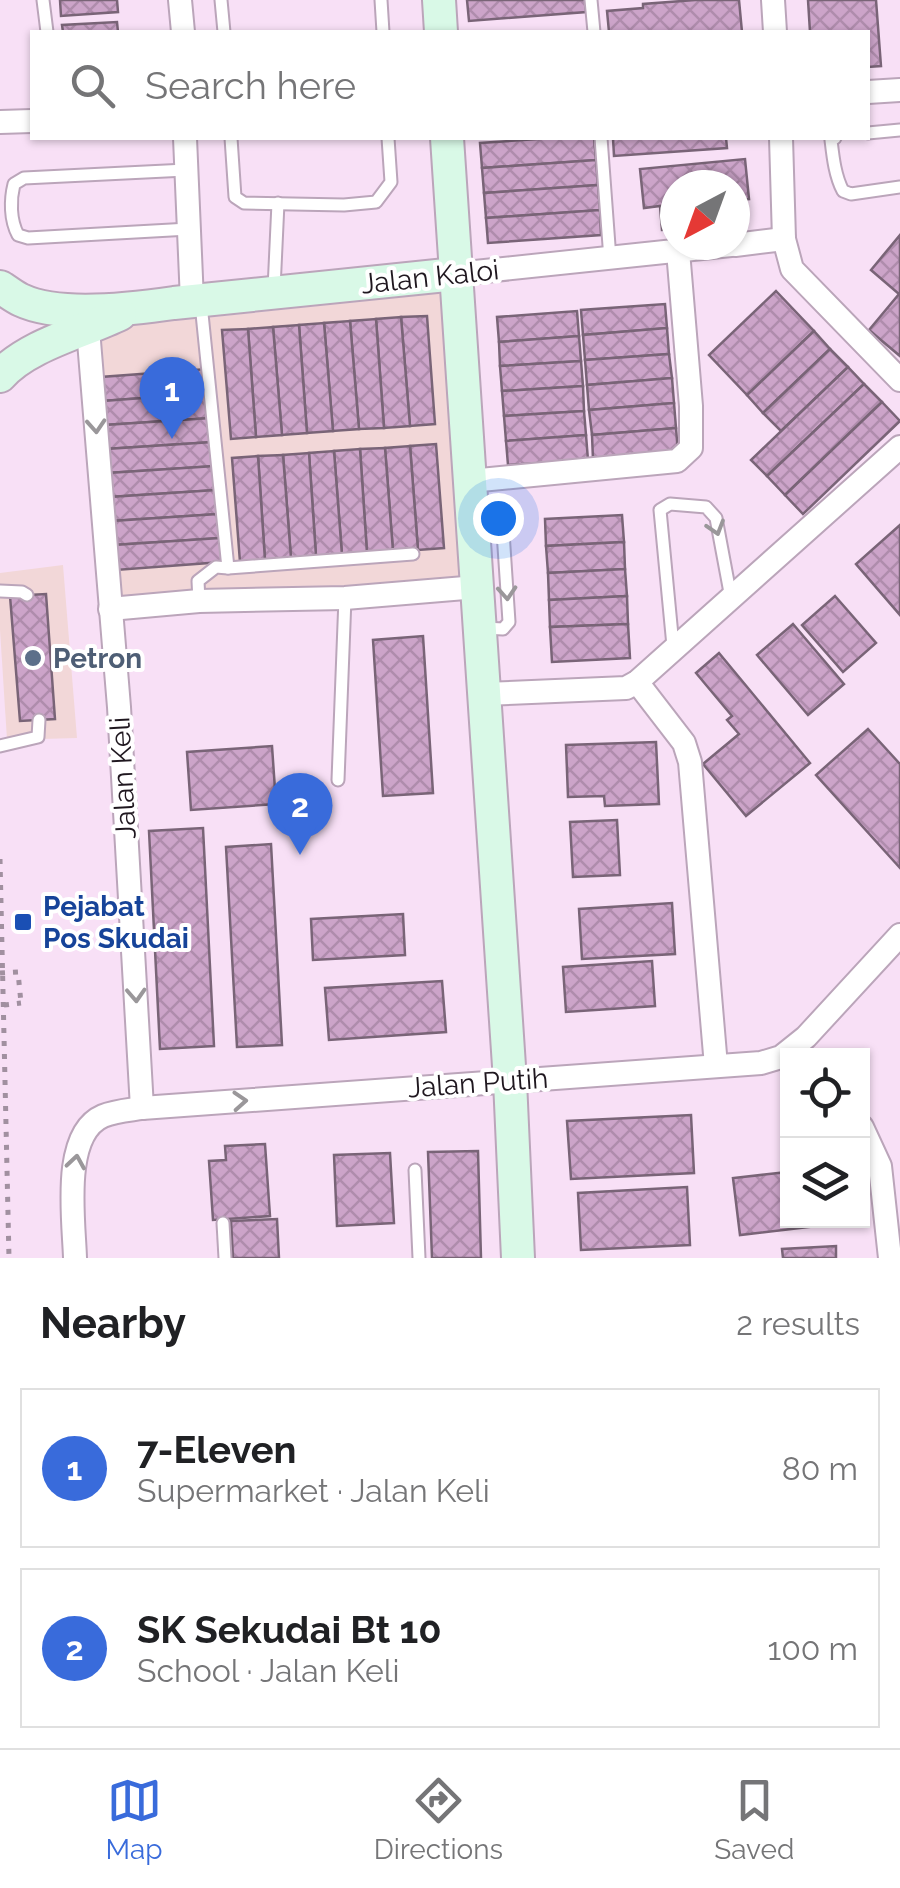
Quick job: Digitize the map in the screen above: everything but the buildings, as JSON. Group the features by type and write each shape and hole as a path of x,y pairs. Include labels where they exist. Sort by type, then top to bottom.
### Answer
{"street":[{"path":"180,0 182,30"},
{"path":"439,0 441,30"},
{"path":"774,0 776,30"},
{"path":"870,92 900,90"},
{"path":"0,122 30,121"},
{"path":"185,140 188,229 196,301"},
{"path":"448,140 510,1081 518,1258"},
{"path":"781,140 784,239 792,269 900,380"},
{"name":"Jalan Kaloi","path":"750,243 784,239"},
{"name":"Jalan Kaloi","path":"0,287 22,301 49,307 128,310 660,253"},
{"path":"471,497 677,462 691,448 679,260"},
{"name":"Jalan Kaloi","path":"0,376 17,360 39,348 128,310"},
{"name":"Jalan Keli","path":"88,329 119,708 142,1108"},
{"path":"484,694 626,688 637,682 900,447"},
{"path":"110,609 199,601 345,598 477,587"},
{"path":"637,682 684,744 690,762 716,1066"},
{"name":"Jalan Putih","path":"75,1258 73,1164 82,1136 100,1117 142,1108 761,1063 813,1046 900,936"},
{"path":"867,1138 880,1166 890,1258"}],"lane":[{"path":"43,0 47,30"},
{"path":"222,0 224,30"},
{"path":"381,0 382,30"},
{"path":"591,0 594,30"},
{"path":"870,133 900,130"},
{"path":"231,140 235,196 244,203 344,205 376,202 391,182 388,140"},
{"path":"601,140 610,259"},
{"path":"831,140 842,192 900,188"},
{"path":"186,170 24,178 14,184 13,226 18,235 28,238 188,229"},
{"path":"274,293 278,203"},
{"path":"196,301 228,568"},
{"path":"471,497 503,532 507,586 509,622 503,629 480,628"},
{"path":"674,649 660,510 670,504 706,507 716,518 730,598"},
{"path":"199,601 198,582 216,567 413,554"},
{"path":"0,591 22,592 27,596"},
{"path":"338,780 345,598"},
{"path":"0,746 38,737 38,720"},
{"path":"415,1170 418,1258"},
{"path":"223,1222 224,1258"}],"path":[{"path":"0,859 9,1258"},
{"path":"0,973 18,972 21,1003 4,1005"}],"shaded area":[{"path":"442,293 460,578 118,598 99,340 135,325"},
{"path":"63,565 77,738 7,740 0,573"}],"place":[{"name":"7-Eleven","path":"172,439"},
{"name":"Petron","path":"33,658"},
{"name":"SK Sekudai Bt 10","path":"300,855"},
{"name":"Pejabat Pos Skudai","path":"23,922"}]}
